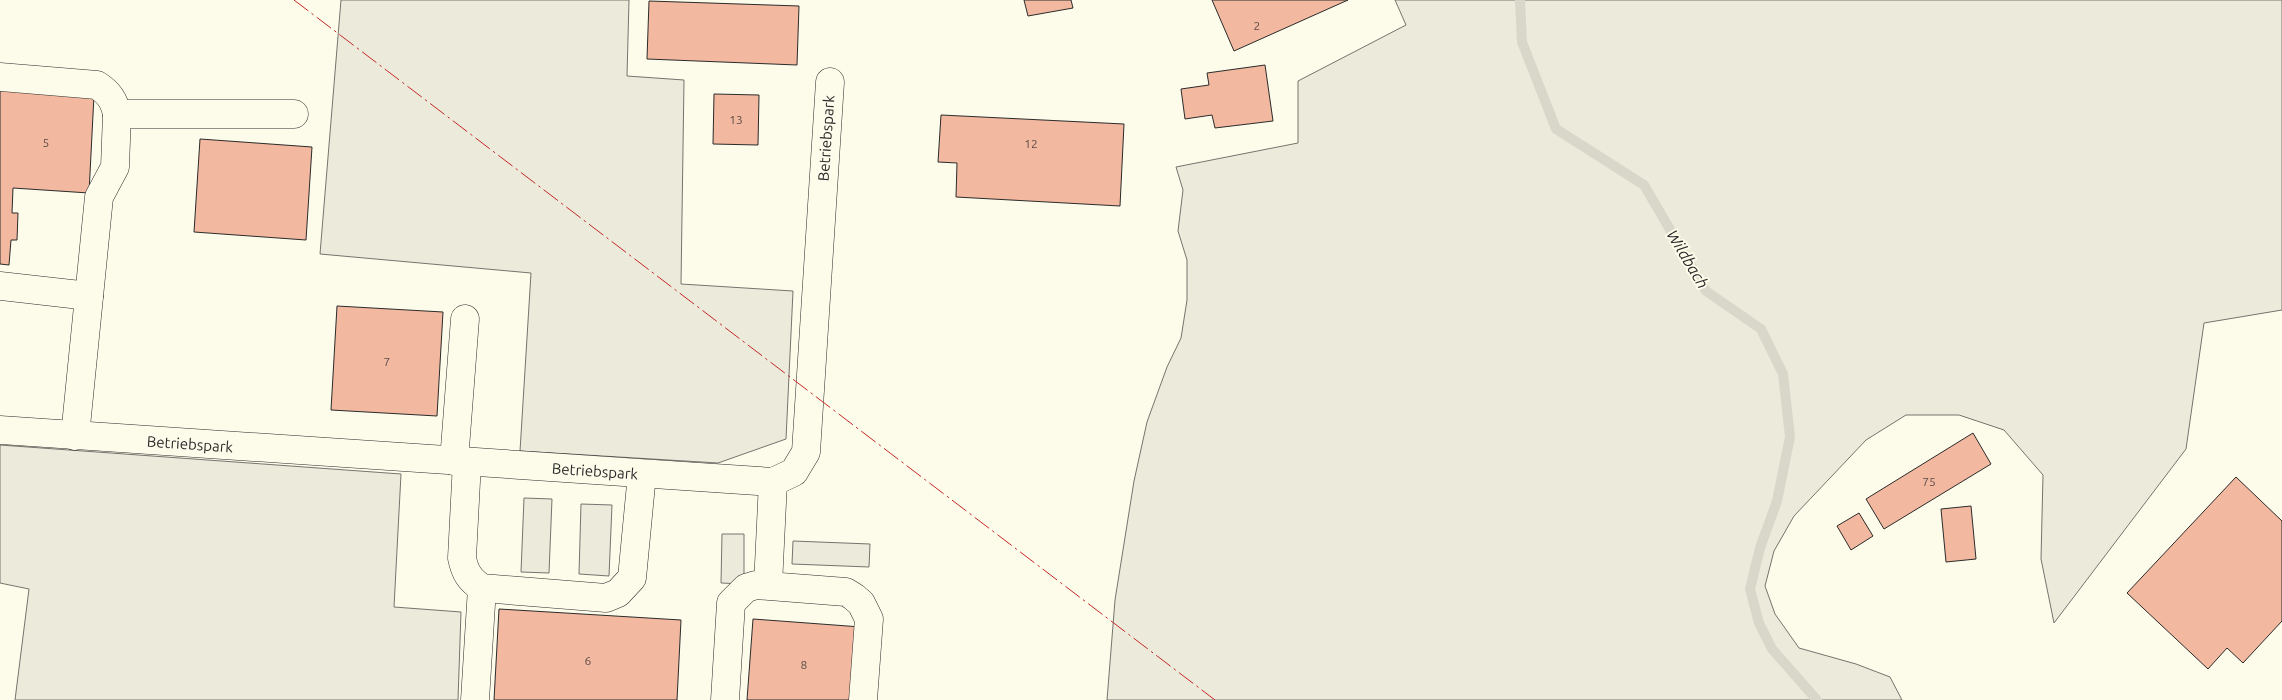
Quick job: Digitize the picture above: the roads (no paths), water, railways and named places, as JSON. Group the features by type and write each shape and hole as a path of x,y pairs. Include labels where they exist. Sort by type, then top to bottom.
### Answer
{"street":[{"path":"0,77 97,84 109,92 117,114 116,167 99,197 75,436"},
{"name":"Betriebspark","path":"0,430 773,482 794,472 806,452 830,82"},
{"path":"117,114 294,114"},
{"path":"0,286 89,296"},
{"path":"465,319 460,462 462,558 465,572 472,581 482,588 606,598 618,593 632,578 642,474"},
{"path":"768,585 773,482"},
{"path":"725,700 731,603 746,588 768,585 846,592 861,603 869,619 863,700"},
{"path":"475,700 482,588"}],"waterway":[{"name":"Wildbach","path":"1520,0 1522,42 1556,129 1644,185 1706,291 1761,329 1783,374 1790,437 1777,501 1760,548 1750,589 1759,623 1772,649 1817,700"}]}
